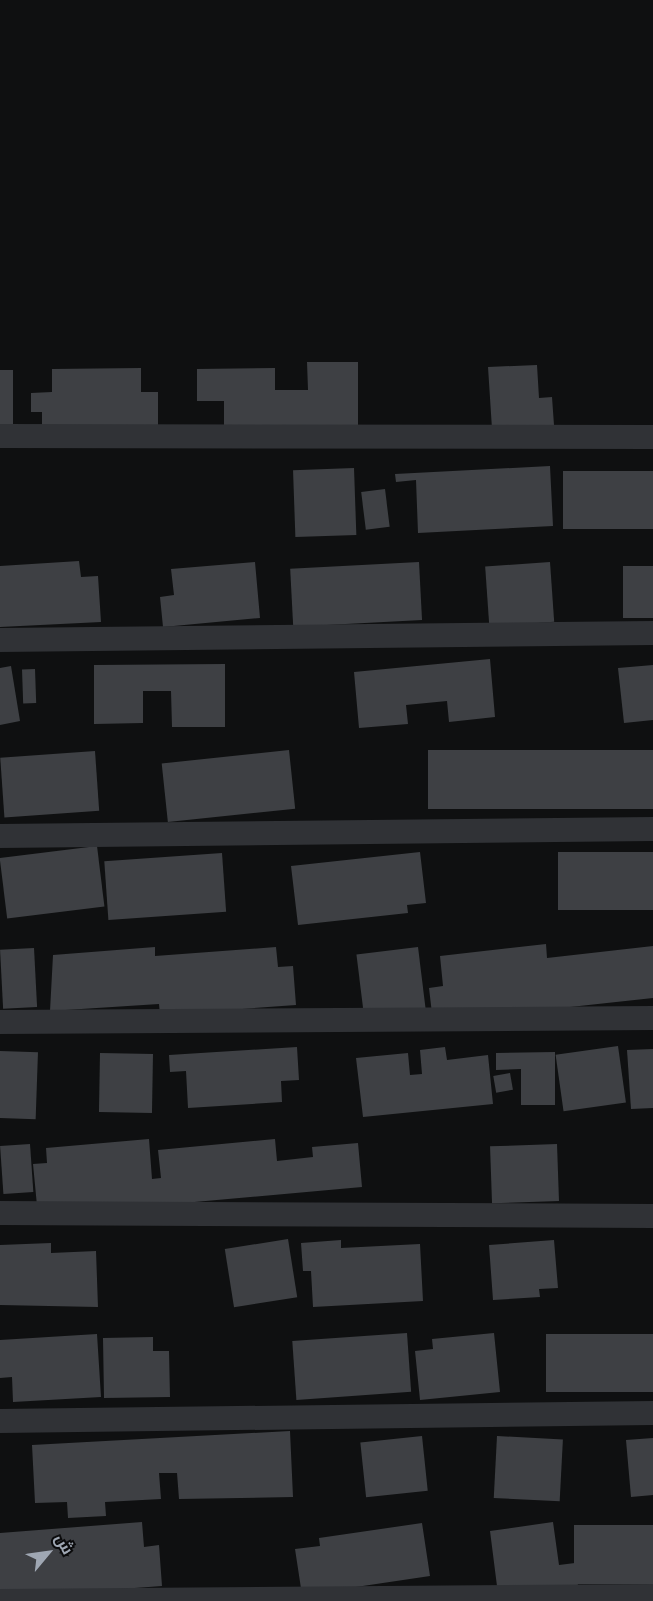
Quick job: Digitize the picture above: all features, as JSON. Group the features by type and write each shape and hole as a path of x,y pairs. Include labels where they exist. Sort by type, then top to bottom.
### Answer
{"street":[{"path":"0,436 653,437"},
{"path":"0,640 653,633"},
{"path":"0,836 653,829"},
{"path":"0,1022 653,1018"},
{"path":"0,1214 653,1216"},
{"path":"0,1422 653,1413"},
{"path":"1,1601 653,1596"}],"building":[{"path":"307,362 358,362 358,430 224,430 224,401 197,401 197,369 275,368 275,390 308,390"},
{"path":"537,365 539,398 552,397 554,425 492,429 488,367"},
{"path":"141,368 141,392 158,392 158,431 42,432 42,412 31,412 31,393 52,392 52,369"},
{"path":"0,370 13,370 13,429 0,429"},
{"path":"550,466 553,526 418,533 416,480 396,482 395,474"},
{"path":"354,468 356,535 295,537 293,470"},
{"path":"563,471 653,471 653,529 563,529"},
{"path":"385,489 390,527 366,530 361,492"},
{"path":"79,561 81,577 98,576 101,622 0,627 0,566"},
{"path":"255,562 260,618 163,627 160,597 174,595 171,569"},
{"path":"419,562 422,620 293,627 290,569"},
{"path":"550,562 554,622 489,626 485,567"},
{"path":"623,566 653,566 653,618 623,618"},
{"path":"490,659 495,717 449,722 447,701 406,705 408,724 359,728 354,672"},
{"path":"225,664 225,727 172,727 171,691 143,691 143,723 94,724 94,665"},
{"path":"653,665 653,720 624,723 618,668"},
{"path":"11,666 20,721 0,725 0,668"},
{"path":"22,669 35,669 36,703 23,703"},
{"path":"289,750 295,809 168,822 162,763"},
{"path":"428,750 653,750 653,809 428,809"},
{"path":"95,751 99,811 4,817 0,758"},
{"path":"97,846 104,907 7,918 0,858"},
{"path":"420,852 426,903 407,905 408,913 298,925 291,866"},
{"path":"558,852 653,852 653,910 558,910"},
{"path":"222,853 226,912 108,920 104,861"},
{"path":"546,944 547,958 653,946 653,998 433,1022 429,988 443,986 440,956"},
{"path":"155,947 155,956 276,947 278,967 293,966 296,1005 160,1015 159,1004 50,1011 53,955"},
{"path":"418,947 426,1010 364,1017 356,955"},
{"path":"34,948 37,1007 3,1009 0,950"},
{"path":"618,1046 626,1102 564,1111 556,1055"},
{"path":"297,1047 299,1080 281,1081 282,1102 188,1108 186,1071 170,1072 169,1055"},
{"path":"445,1047 447,1060 488,1055 493,1104 363,1117 356,1058 408,1053 410,1075 422,1074 420,1050"},
{"path":"653,1049 653,1108 631,1109 627,1050"},
{"path":"0,1051 38,1052 36,1119 0,1118"},
{"path":"555,1052 555,1105 521,1105 521,1069 496,1070 496,1053"},
{"path":"100,1053 153,1054 152,1113 99,1112"},
{"path":"510,1073 513,1090 496,1093 493,1076"},
{"path":"149,1139 152,1179 161,1178 158,1150 275,1139 277,1161 313,1157 312,1147 358,1143 362,1187 38,1216 33,1164 47,1163 46,1148"},
{"path":"30,1144 33,1192 3,1194 0,1146"},
{"path":"557,1144 559,1201 492,1203 490,1146"},
{"path":"288,1239 297,1297 234,1307 225,1249"},
{"path":"341,1240 341,1248 420,1244 423,1301 313,1307 311,1271 303,1271 301,1243"},
{"path":"554,1240 558,1288 539,1289 540,1297 493,1300 489,1245"},
{"path":"51,1243 51,1253 96,1251 98,1307 0,1305 0,1245"},
{"path":"407,1333 411,1392 296,1400 292,1341"},
{"path":"494,1333 500,1392 420,1400 415,1351 433,1349 432,1339"},
{"path":"97,1334 101,1397 13,1402 12,1377 0,1378 0,1340"},
{"path":"546,1334 653,1334 653,1392 546,1392"},
{"path":"153,1337 153,1351 169,1351 170,1397 104,1398 103,1338"},
{"path":"290,1431 293,1497 179,1499 177,1473 159,1473 161,1499 105,1502 106,1516 68,1518 67,1502 35,1503 32,1445"},
{"path":"422,1436 428,1491 366,1497 360,1442"},
{"path":"497,1436 563,1439 560,1501 494,1498"},
{"path":"653,1438 653,1495 631,1497 626,1440"},
{"path":"142,1522 144,1547 159,1545 162,1586 0,1598 0,1533"},
{"path":"553,1522 559,1565 575,1563 578,1586 498,1594 490,1531"},
{"path":"422,1523 430,1576 302,1595 295,1549 320,1546 319,1538"},
{"path":"574,1525 653,1525 653,1584 574,1584"}]}
